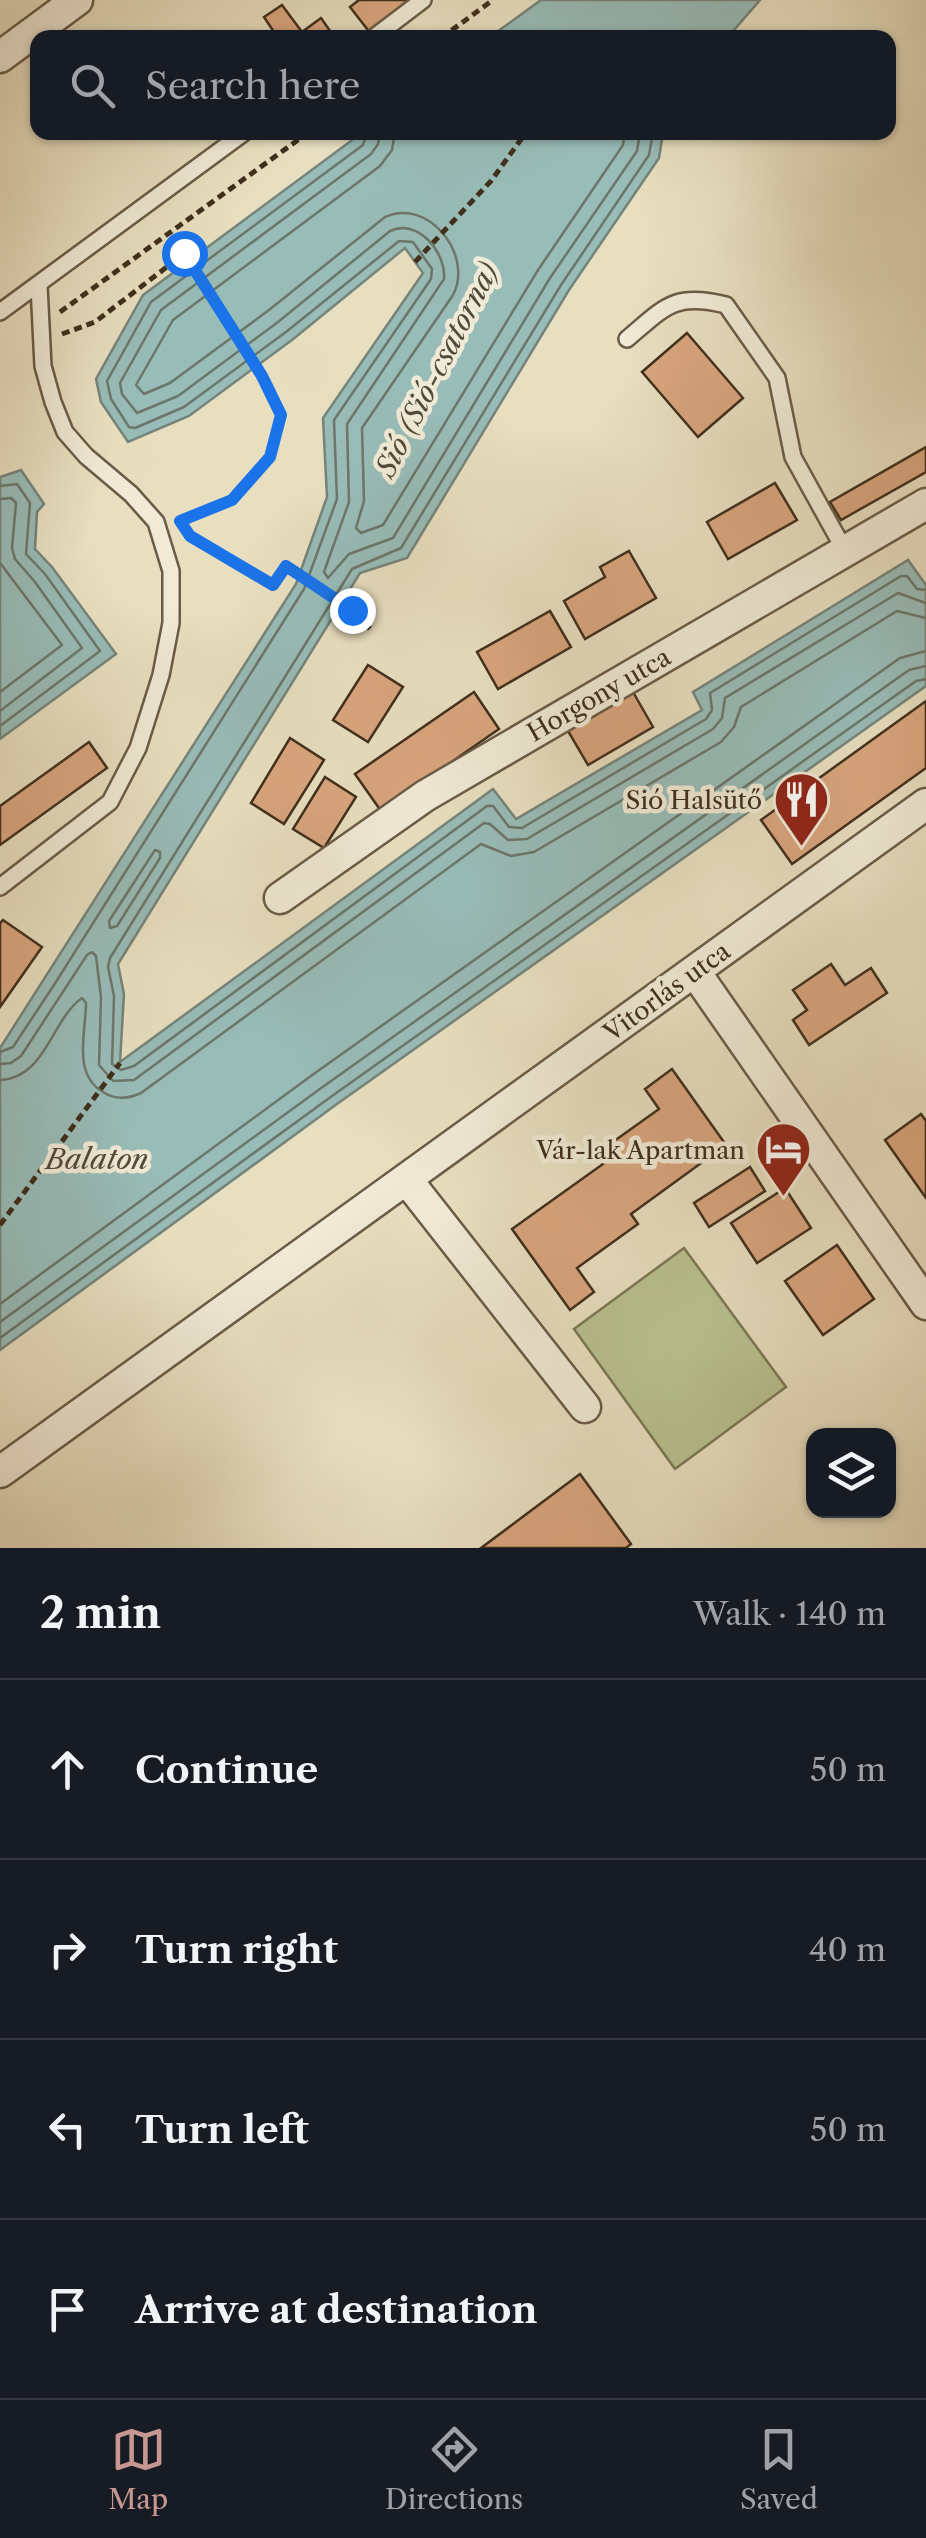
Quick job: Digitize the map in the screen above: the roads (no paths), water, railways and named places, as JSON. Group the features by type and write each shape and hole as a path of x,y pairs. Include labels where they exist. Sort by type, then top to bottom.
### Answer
{"street":[{"path":"36,30 77,0"},
{"path":"0,57 30,35"},
{"name":"Horgony utca","path":"280,898 425,796 926,504"},
{"name":"Vitorlás utca","path":"0,1472 926,804"},
{"path":"695,972 926,1304"},
{"path":"408,1180 585,1407"}],"lane":[{"path":"383,30 423,0"},
{"path":"0,312 234,140"},
{"path":"0,887 110,802 138,748 161,675 171,622 171,571 156,522 65,432 43,366 39,286"},
{"path":"626,338 671,303 700,298 726,305 777,378 794,457 844,552"}],"water":[{"path":"541,0 760,0 734,30 500,30"},
{"path":"352,140 662,140 659,158 569,290 407,558 360,573 118,964 124,994 120,1062 493,789 516,819 702,710 693,692 908,560 926,585 926,686 337,1104 0,1350 0,1048 296,584 327,497 323,418 423,273 405,248 292,340 189,416 128,442 101,402 96,379 143,295"},
{"path":"21,470 44,504 37,512 35,549 116,654 0,739 0,477"}],"place":[{"name":"Sió Halsütő","path":"801,849"},
{"name":"Vár-lak Apartman","path":"784,1199"}],"water label":[{"name":"Sió (Sió-csatorna)","path":"437,369"},
{"name":"Balaton","path":"97,1159"}]}
